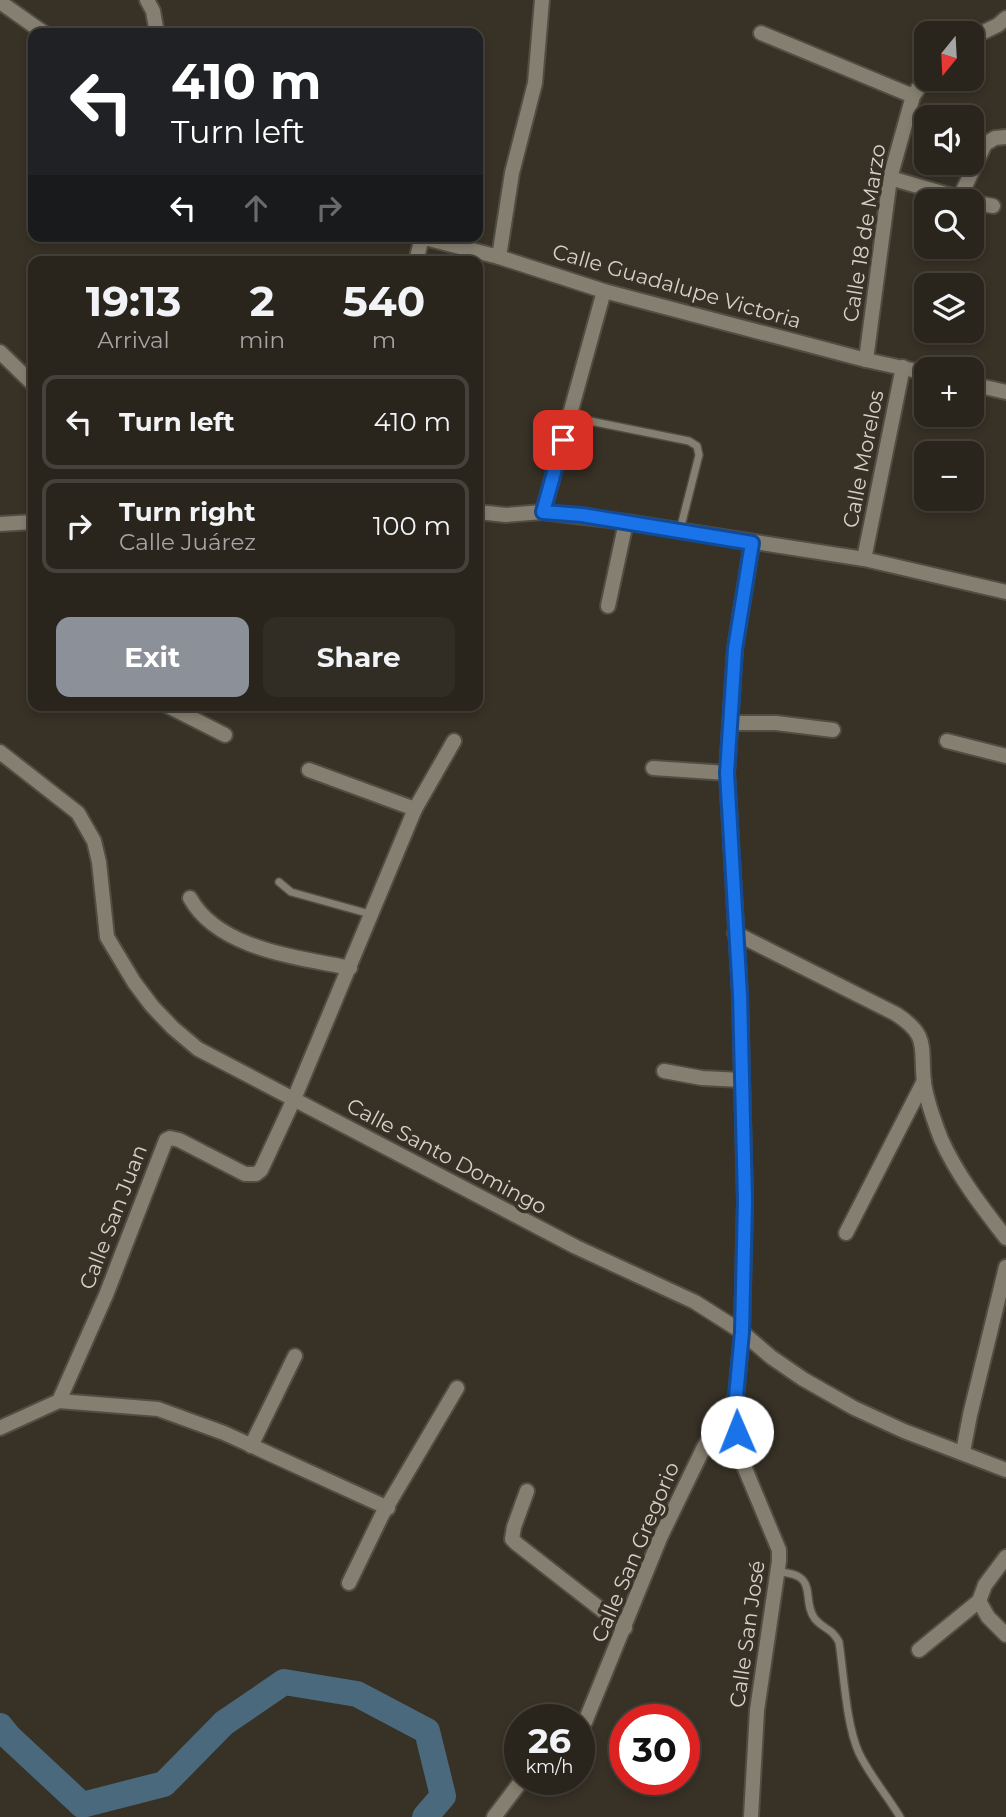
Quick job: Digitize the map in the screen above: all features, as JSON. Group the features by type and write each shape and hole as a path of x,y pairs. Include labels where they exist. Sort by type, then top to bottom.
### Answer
{"street":[{"path":"147,0 153,11 156,28"},
{"path":"499,257 512,173 535,83 542,0"},
{"path":"0,2 37,28"},
{"path":"984,31 1006,18"},
{"path":"761,33 913,96"},
{"name":"Calle 18 de Marzo","path":"866,360 890,178 916,91"},
{"path":"971,189 985,144 1006,136"},
{"path":"890,178 927,189"},
{"path":"984,204 993,206"},
{"name":"Calle Guadalupe Victoria","path":"440,242 499,257 604,291 914,370"},
{"path":"543,512 604,291"},
{"path":"0,352 28,379"},
{"name":"Calle Morelos","path":"864,559 903,368"},
{"path":"984,387 1006,392"},
{"path":"483,513 506,515 543,512 680,530 864,559 1006,592"},
{"path":"0,524 28,522"},
{"path":"608,606 626,522"},
{"name":"Calle San José","path":"751,1817 757,1710 779,1550 739,1449 736,1397 742,1332 745,1201 727,773 735,649 752,543"},
{"path":"178,711 225,735"},
{"path":"730,723 776,723 833,730"},
{"name":"Calle San Juan","path":"59,1401 106,1295 166,1140 174,1138 240,1172 256,1174 261,1170 350,968 415,809 454,741"},
{"path":"947,741 1006,756"},
{"name":"Calle Santo Domingo","path":"0,752 78,813 94,841 99,862 107,937 152,1006 198,1049 576,1247 695,1302 742,1332 771,1357 853,1408 904,1431 1006,1469"},
{"path":"653,768 727,773"},
{"path":"309,771 415,809"},
{"path":"190,898 197,911 222,932 265,949 350,968"},
{"path":"735,933 909,1023 921,1037 924,1081 937,1129 957,1169 1006,1238"},
{"path":"664,1071 702,1078 742,1080"},
{"path":"846,1233 924,1081"},
{"path":"963,1452 1006,1267"},
{"path":"251,1446 295,1356"},
{"path":"349,1583 371,1535 457,1388"},
{"name":"Calle San Gregorio","path":"593,1704 660,1538 699,1458 736,1397"},
{"path":"0,1428 59,1401 158,1409 197,1422 388,1508"},
{"path":"527,1491 512,1539 625,1628"},
{"path":"919,1650 979,1601 985,1585 1006,1557"},
{"path":"979,1601 988,1617 1006,1635"},
{"path":"494,1817 511,1795"}],"lane":[{"path":"569,416 689,440 697,446 699,455 680,530"},
{"path":"279,882 291,892 370,914"},
{"path":"778,1572 790,1573 804,1580 813,1617 833,1631 839,1642 850,1720 858,1751 867,1770 900,1817"}],"waterway":[{"path":"0,1726 82,1805 164,1784 224,1723 284,1682 357,1694 427,1731 443,1796 425,1817"}],"route":[{"path":"563,440 543,512 582,515 752,543 735,649 727,773 740,995 745,1201 742,1332 736,1397 737,1432"}]}
